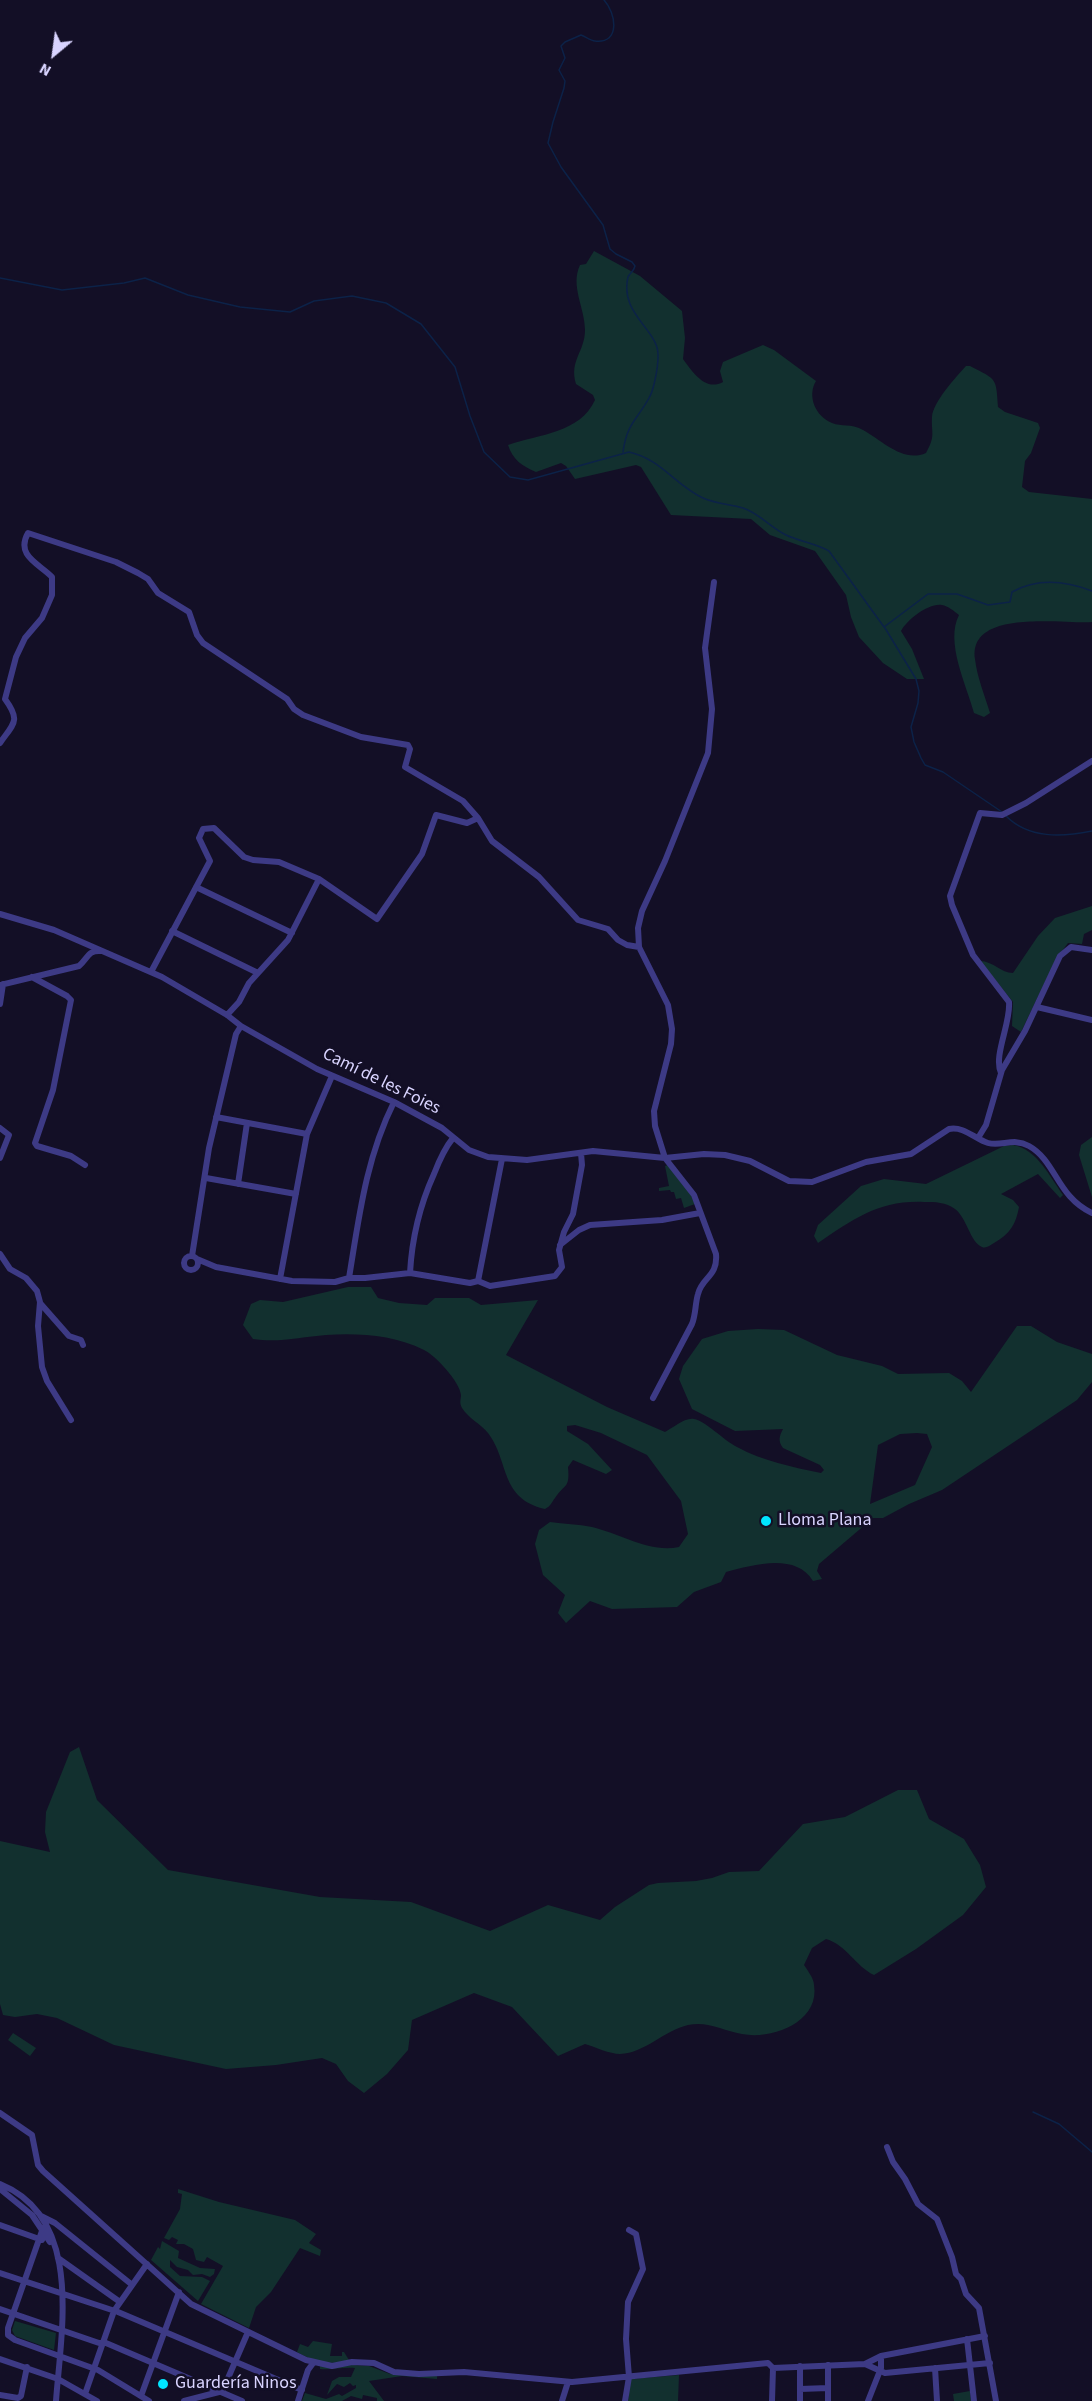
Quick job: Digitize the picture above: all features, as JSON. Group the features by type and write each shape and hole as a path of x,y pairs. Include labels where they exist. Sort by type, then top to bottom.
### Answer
{"street":[{"path":"0,743 15,718 15,712 5,699 16,657 25,638 42,618 52,595 52,577 32,562 25,550 24,544 28,533 116,562 148,579 158,593 189,612 197,635 203,643 287,699 294,710 361,737 408,745 410,749 405,767 463,801 478,818 492,841 539,877 578,920 608,929 618,940 627,945 639,947"},
{"path":"653,1398 692,1324 700,1289 716,1268 716,1254 693,1194 665,1158 655,1126 654,1111 671,1044 671,1016 668,1005 639,947 638,928 642,911 666,861 708,753 712,709 705,648 714,582"},
{"path":"1001,1073 998,1064 1006,1030 1009,1000 973,955 950,896 980,813 1004,814 1026,803 1092,761"},
{"path":"151,972 210,861 199,838 199,833 207,827 220,833 244,857 279,862 319,879 377,919 422,854 436,815 467,824 478,818"},
{"path":"227,1015 239,1002 249,983 291,933 319,879"},
{"path":"196,886 291,933"},
{"name":"Camí de les Foies","path":"0,914 54,930 151,972 227,1015 241,1026 332,1076 394,1102 442,1128 475,1152 502,1159 527,1160 598,1151 665,1158 704,1154 732,1156 750,1161 789,1181 812,1182 866,1162 911,1154 953,1128 978,1138"},
{"path":"172,931 258,973"},
{"path":"1092,950 1074,946 1064,951 1001,1073 986,1125 978,1138 990,1143 1014,1141 1029,1145 1042,1157 1072,1201 1092,1214"},
{"path":"0,1004 1,984 80,966 89,953 94,950 104,950"},
{"path":"32,977 71,1000 52,1096 35,1143 37,1146 74,1158 85,1166"},
{"path":"1037,1007 1092,1020"},
{"path":"195,1269 198,1264 195,1257 206,1165 236,1034 241,1026"},
{"path":"280,1279 307,1134 332,1076"},
{"path":"349,1278 361,1200 370,1161 379,1133 394,1102"},
{"path":"216,1117 307,1134"},
{"path":"238,1184 248,1123"},
{"path":"0,1128 9,1135 0,1158"},
{"path":"410,1273 417,1214 441,1158 453,1138"},
{"path":"216,1267 187,1269 184,1263 187,1257 195,1257 216,1267 280,1279 335,1282 349,1278 410,1273 470,1283 478,1281 490,1286 555,1276 562,1267 560,1245 573,1214 582,1165 580,1154"},
{"path":"478,1281 502,1159"},
{"path":"206,1178 296,1194"},
{"path":"560,1245 579,1230 590,1225 662,1220 700,1214"},
{"path":"0,1254 10,1269 26,1278 34,1286 40,1302 69,1336 81,1341 83,1345"},
{"path":"40,1302 38,1326 42,1367 47,1380 71,1420"},
{"path":"0,2113 32,2135 38,2165 42,2171 195,2306 303,2359 332,2366 352,2362 374,2363 394,2372 412,2374 464,2372 568,2382 768,2363 773,2368 772,2401"},
{"path":"886,2147 918,2204 937,2219 956,2274 961,2279 966,2294 980,2310 996,2401"},
{"path":"0,2186 21,2195 41,2216 52,2221 131,2284"},
{"path":"0,2186 45,2227 55,2243 63,2295 56,2401"},
{"path":"41,2216 58,2258 120,2302"},
{"path":"52,2221 45,2227 39,2239 8,2328 8,2335 15,2340 94,2368 148,2401"},
{"path":"0,2225 51,2243"},
{"path":"625,2401 629,2377 626,2339 628,2302 643,2268 636,2234 629,2230"},
{"path":"85,2394 114,2311 147,2264"},
{"path":"0,2273 114,2311 302,2390"},
{"path":"141,2396 179,2292"},
{"path":"0,2308 104,2343 242,2401"},
{"path":"222,2392 248,2332"},
{"path":"865,2364 878,2357 985,2336"},
{"path":"967,2339 974,2401"},
{"path":"868,2401 878,2370 878,2357"},
{"path":"0,2359 58,2379 97,2401"},
{"path":"303,2359 308,2370"},
{"path":"298,2401 308,2370 314,2362"},
{"path":"773,2368 865,2364 878,2370 990,2363"},
{"path":"828,2365 828,2401"},
{"path":"800,2366 801,2401"},
{"path":"0,2395 18,2398 21,2396 27,2367"},
{"path":"935,2368 937,2401"},
{"path":"562,2401 568,2382"},
{"path":"204,2395 207,2390 205,2385"},
{"path":"800,2389 828,2388"},
{"path":"184,2401 222,2392"}],"green space":[{"path":"594,251 640,276 682,311 685,338 683,359 700,379 710,384 723,382 720,371 723,362 763,345 774,350 816,381 812,393 814,405 826,420 858,428 901,453 918,455 926,453 932,438 932,417 936,404 966,366 990,377 997,390 998,407 1005,412 1038,423 1040,428 1031,453 1025,461 1022,487 1029,492 1092,499 1092,622 1020,622 1001,625 986,632 977,643 975,659 990,713 984,717 974,713 962,676 954,638 959,615 949,608 936,605 924,609 913,617 901,631 912,649 924,679 907,679 883,663 859,637 846,595 815,551 770,535 751,519 671,515 641,467 636,465 575,479 561,463 536,472 522,465 515,459 508,445 569,426 588,411 595,400 593,395 576,384 574,376 585,330 577,289 577,273 580,265 586,264"},
{"path":"1092,906 1092,930 1084,934 1082,944 1068,943 1056,959 1021,1032 1012,1026 1013,1002 980,961 1013,973 1038,936 1055,918"},
{"path":"1092,1137 1092,1197 1079,1155 1081,1145"},
{"path":"1013,1145 1022,1148 1036,1158 1063,1195 1060,1198 1038,1174 1001,1194 1013,1200 1019,1207 1018,1213 1008,1232 1000,1240 988,1246 984,1247 974,1240 963,1218 955,1209 932,1202 908,1202 880,1208 855,1219 818,1243 814,1236 818,1225 861,1186 884,1179 926,1184 1004,1146"},
{"path":"668,1165 690,1193 695,1204 684,1208 681,1198 676,1199 674,1192 659,1191 659,1188 669,1186 665,1166"},
{"path":"348,1287 371,1287 378,1298 399,1303 427,1305 435,1298 469,1298 481,1305 538,1300 506,1355 607,1407 665,1432 683,1421 699,1420 747,1452 778,1463 821,1473 824,1470 820,1465 783,1448 780,1439 783,1429 735,1431 692,1409 679,1379 683,1366 702,1339 728,1331 784,1330 837,1355 882,1366 898,1374 949,1373 962,1381 971,1392 1017,1326 1031,1326 1057,1342 1092,1354 1092,1382 1077,1400 942,1490 883,1518 873,1518 819,1564 817,1571 822,1579 813,1581 796,1566 785,1564 748,1566 726,1572 721,1582 694,1592 677,1607 612,1609 590,1601 566,1623 558,1613 565,1595 543,1575 535,1544 539,1530 550,1522 582,1525 646,1545 668,1548 679,1547 688,1534 681,1501 647,1455 601,1433 575,1425 567,1426 567,1431 588,1444 612,1470 606,1474 573,1460 568,1467 566,1485 550,1506 545,1509 530,1504 513,1488 495,1444 488,1433 462,1408 460,1390 434,1357 413,1345 376,1336 338,1334 280,1340 253,1339 243,1325 251,1304 260,1300 283,1302","holes":["900,1434 927,1434 932,1447 915,1485 870,1504 878,1445"]},
{"path":"79,1747 97,1800 168,1870 320,1897 411,1902 490,1931 548,1905 600,1920 615,1907 649,1885 696,1881 729,1872 759,1871 803,1824 845,1817 898,1790 917,1790 929,1819 964,1839 980,1865 986,1887 963,1915 916,1949 874,1975 833,1942 826,1939 812,1948 804,1965 814,1983 814,1998 810,2009 792,2026 780,2031 767,2034 742,2034 696,2024 680,2028 629,2053 612,2053 585,2044 558,2056 512,2007 474,1993 412,2020 408,2050 387,2074 364,2093 348,2081 336,2064 322,2058 226,2069 114,2045 57,2018 37,2014 15,2017 3,2015 0,2004 0,1841 50,1852 45,1832 46,1812 70,1752"},
{"path":"13,2033 36,2048 30,2056 8,2040"},
{"path":"178,2189 219,2202 295,2220 316,2234 309,2243 321,2250 320,2256 300,2248 271,2292 256,2307 249,2328 201,2304 223,2266 207,2257 204,2262 196,2260 193,2249 184,2244 176,2244 178,2240 172,2237 169,2240 164,2238 180,2209 182,2194 178,2193"},
{"path":"162,2241 179,2251 178,2258 200,2268 215,2269 214,2274 210,2277 202,2274 193,2275 188,2270 177,2267 170,2260 170,2267 180,2276 202,2277 210,2281 198,2301 151,2260 158,2247 160,2249"},
{"path":"15,2321 56,2333 54,2350 15,2336 12,2330"},
{"path":"313,2341 332,2344 330,2356 342,2356 344,2352 349,2360 335,2363 322,2362 297,2352 300,2344 308,2347"},
{"path":"320,2366 369,2366 390,2374 437,2376 437,2379 402,2376 369,2381 384,2401 377,2401 377,2398 363,2395 362,2399 351,2396 342,2401 302,2401 305,2393 326,2399 339,2394 342,2396 356,2388 356,2385 353,2386 350,2383 344,2387 337,2384 327,2395 332,2381 339,2377 351,2377 355,2368 320,2369"},
{"path":"679,2375 678,2401 628,2401 630,2379"},
{"path":"970,2391 971,2401 954,2401 953,2394"}],"waterway":[{"path":"604,0 611,12 614,26 609,38 595,41 581,35 561,46 565,58 559,70 565,81 548,143 561,167 603,225 610,249 635,266 628,277 629,302 657,347 658,357 653,390 627,434 623,452"},
{"path":"0,278 62,290 124,283 145,278 188,295 240,307 290,312 314,301 352,296 386,303 421,324 455,367 484,452 510,477 528,480 629,452 640,455 659,466 693,493 713,502 749,510 786,535 829,551 884,627 928,594 957,594 988,605 1010,602 1012,592 1041,583 1062,583 1092,591"},
{"path":"885,628 916,679 919,691 918,703 911,727 914,742 925,765 943,772 1002,812"},
{"path":"1006,816 1025,829 1046,834 1092,831"},
{"path":"1033,2112 1059,2124 1092,2152"}],"place":[{"name":"Lloma Plana","path":"766,1521"},
{"name":"Guardería Ninos","path":"163,2384"}]}
